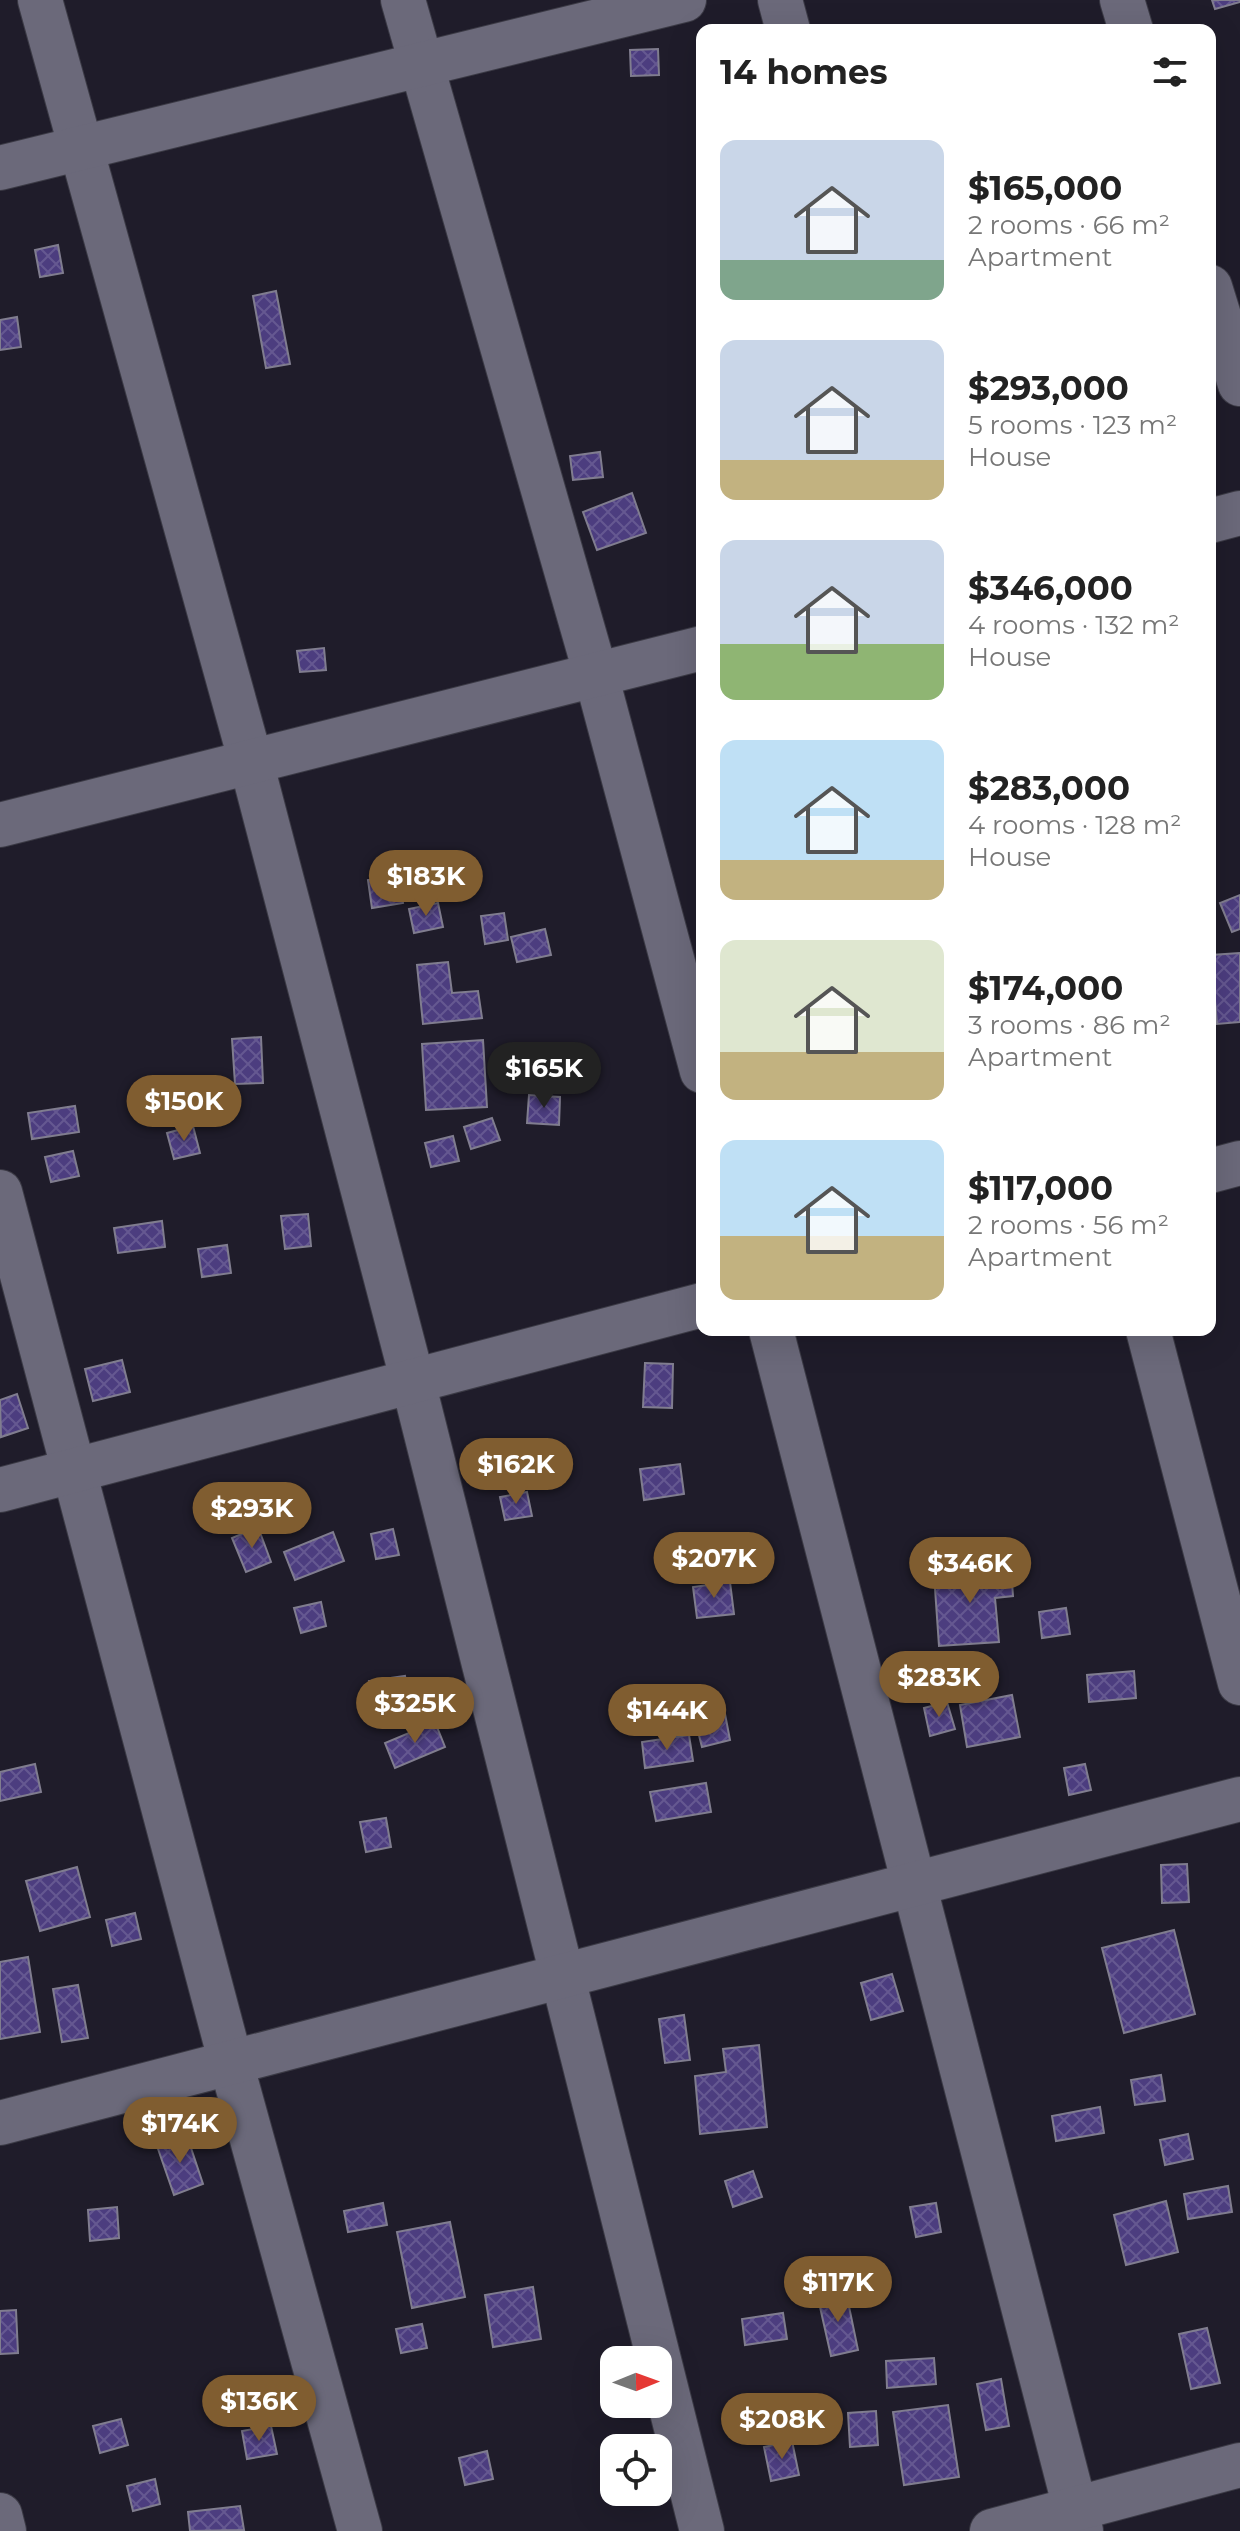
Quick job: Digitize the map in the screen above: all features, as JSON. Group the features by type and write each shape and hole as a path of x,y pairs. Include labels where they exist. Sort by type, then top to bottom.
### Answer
{"street":[{"path":"40,0 251,762 413,1382 702,2531"},
{"path":"403,0 596,675 696,1049"},
{"path":"0,168 684,0"},
{"path":"780,0 786,24"},
{"path":"1122,0 1129,24"},
{"path":"1216,306 1240,384"},
{"path":"1216,519 1240,513"},
{"path":"0,825 696,650"},
{"path":"1216,1169 1240,1163"},
{"path":"0,1192 231,2063 360,2531"},
{"path":"0,1490 696,1307"},
{"path":"773,1336 1078,2520"},
{"path":"1150,1336 1240,1683"},
{"path":"0,2123 1240,1799"},
{"path":"992,2531 1078,2520 1240,2465"},
{"path":"0,2515 4,2531"}],"building":[{"path":"1212,0 1240,0 1240,2 1215,9"},
{"path":"658,49 659,75 631,76 630,50"},
{"path":"58,245 63,273 40,277 35,250"},
{"path":"276,291 290,364 266,368 253,296"},
{"path":"17,317 21,347 0,350 0,320"},
{"path":"600,452 603,477 573,480 570,456"},
{"path":"632,493 646,533 597,550 583,512"},
{"path":"324,648 326,670 300,672 297,651"},
{"path":"399,876 403,903 372,908 368,880"},
{"path":"1240,895 1240,929 1232,932 1220,903"},
{"path":"438,903 443,927 414,933 409,909"},
{"path":"504,913 508,940 485,944 481,916"},
{"path":"545,929 551,955 517,962 511,937"},
{"path":"1240,953 1240,1022 1217,1024 1216,955"},
{"path":"448,962 452,993 478,991 482,1018 423,1024 417,965"},
{"path":"261,1037 263,1083 235,1084 232,1039"},
{"path":"483,1040 487,1107 426,1110 422,1044"},
{"path":"529,1095 560,1097 559,1125 527,1123"},
{"path":"75,1106 79,1132 32,1139 28,1113"},
{"path":"492,1118 500,1140 471,1149 464,1127"},
{"path":"193,1126 200,1153 174,1159 167,1133"},
{"path":"453,1136 459,1161 431,1167 425,1143"},
{"path":"73,1151 79,1176 51,1182 45,1157"},
{"path":"308,1214 311,1246 285,1249 281,1216"},
{"path":"162,1221 165,1247 118,1253 114,1228"},
{"path":"227,1245 231,1273 202,1277 198,1249"},
{"path":"122,1360 130,1392 93,1401 85,1369"},
{"path":"645,1363 673,1364 672,1408 643,1407"},
{"path":"17,1394 28,1428 1,1437 0,1400"},
{"path":"680,1464 684,1494 644,1500 640,1469"},
{"path":"527,1492 532,1516 505,1520 500,1497"},
{"path":"258,1527 271,1562 246,1572 232,1538"},
{"path":"393,1529 399,1555 376,1559 371,1534"},
{"path":"333,1532 344,1561 295,1580 284,1552"},
{"path":"1011,1568 1013,1596 995,1598 999,1642 939,1646 934,1574"},
{"path":"730,1582 734,1614 697,1618 693,1587"},
{"path":"321,1602 326,1626 301,1633 294,1608"},
{"path":"1066,1608 1070,1634 1042,1638 1039,1612"},
{"path":"1134,1671 1136,1698 1089,1702 1087,1675"},
{"path":"405,1676 409,1703 373,1709 369,1681"},
{"path":"1012,1695 1020,1737 967,1747 960,1705"},
{"path":"947,1702 955,1729 930,1736 924,1708"},
{"path":"725,1714 730,1740 702,1747 695,1720"},
{"path":"435,1722 445,1747 395,1768 385,1743"},
{"path":"689,1735 693,1761 645,1768 642,1742"},
{"path":"35,1764 41,1792 0,1801 0,1772"},
{"path":"1085,1764 1091,1790 1069,1795 1064,1768"},
{"path":"706,1783 711,1812 656,1821 650,1792"},
{"path":"386,1818 391,1847 366,1852 360,1822"},
{"path":"1187,1864 1189,1902 1162,1903 1161,1865"},
{"path":"77,1867 90,1917 40,1931 26,1881"},
{"path":"135,1913 141,1939 112,1946 106,1920"},
{"path":"1174,1930 1195,2014 1124,2033 1102,1948"},
{"path":"28,1957 40,2032 0,2039 0,1962"},
{"path":"892,1974 903,2011 871,2020 861,1983"},
{"path":"78,1985 88,2038 62,2042 53,1989"},
{"path":"684,2015 690,2060 665,2063 659,2019"},
{"path":"759,2045 767,2127 700,2134 695,2076 726,2072 723,2049"},
{"path":"1161,2075 1165,2101 1135,2105 1131,2080"},
{"path":"1100,2107 1104,2133 1056,2141 1052,2116"},
{"path":"1188,2134 1193,2159 1165,2165 1160,2140"},
{"path":"187,2136 203,2184 174,2195 157,2146"},
{"path":"753,2171 762,2197 733,2207 725,2181"},
{"path":"1228,2186 1232,2212 1188,2219 1184,2194"},
{"path":"1166,2201 1178,2252 1126,2265 1114,2215"},
{"path":"383,2203 387,2225 348,2232 344,2211"},
{"path":"936,2203 941,2232 916,2237 910,2207"},
{"path":"117,2207 119,2238 90,2241 88,2210"},
{"path":"450,2222 465,2297 412,2308 397,2232"},
{"path":"533,2287 541,2339 493,2347 485,2295"},
{"path":"846,2292 858,2350 831,2356 818,2298"},
{"path":"16,2310 18,2353 0,2354 0,2311"},
{"path":"783,2313 787,2339 745,2345 742,2319"},
{"path":"422,2324 427,2348 401,2353 396,2329"},
{"path":"1207,2328 1220,2383 1191,2389 1179,2334"},
{"path":"934,2358 936,2384 887,2388 886,2361"},
{"path":"1001,2379 1009,2426 986,2430 977,2384"},
{"path":"948,2405 959,2477 904,2485 893,2412"},
{"path":"876,2411 878,2445 850,2447 848,2413"},
{"path":"121,2419 128,2445 100,2453 93,2426"},
{"path":"271,2426 277,2454 247,2459 242,2431"},
{"path":"792,2441 799,2475 771,2481 764,2447"},
{"path":"487,2451 493,2479 465,2485 459,2458"},
{"path":"155,2479 160,2504 133,2511 127,2486"},
{"path":"240,2506 244,2530 190,2531 188,2512"}]}
